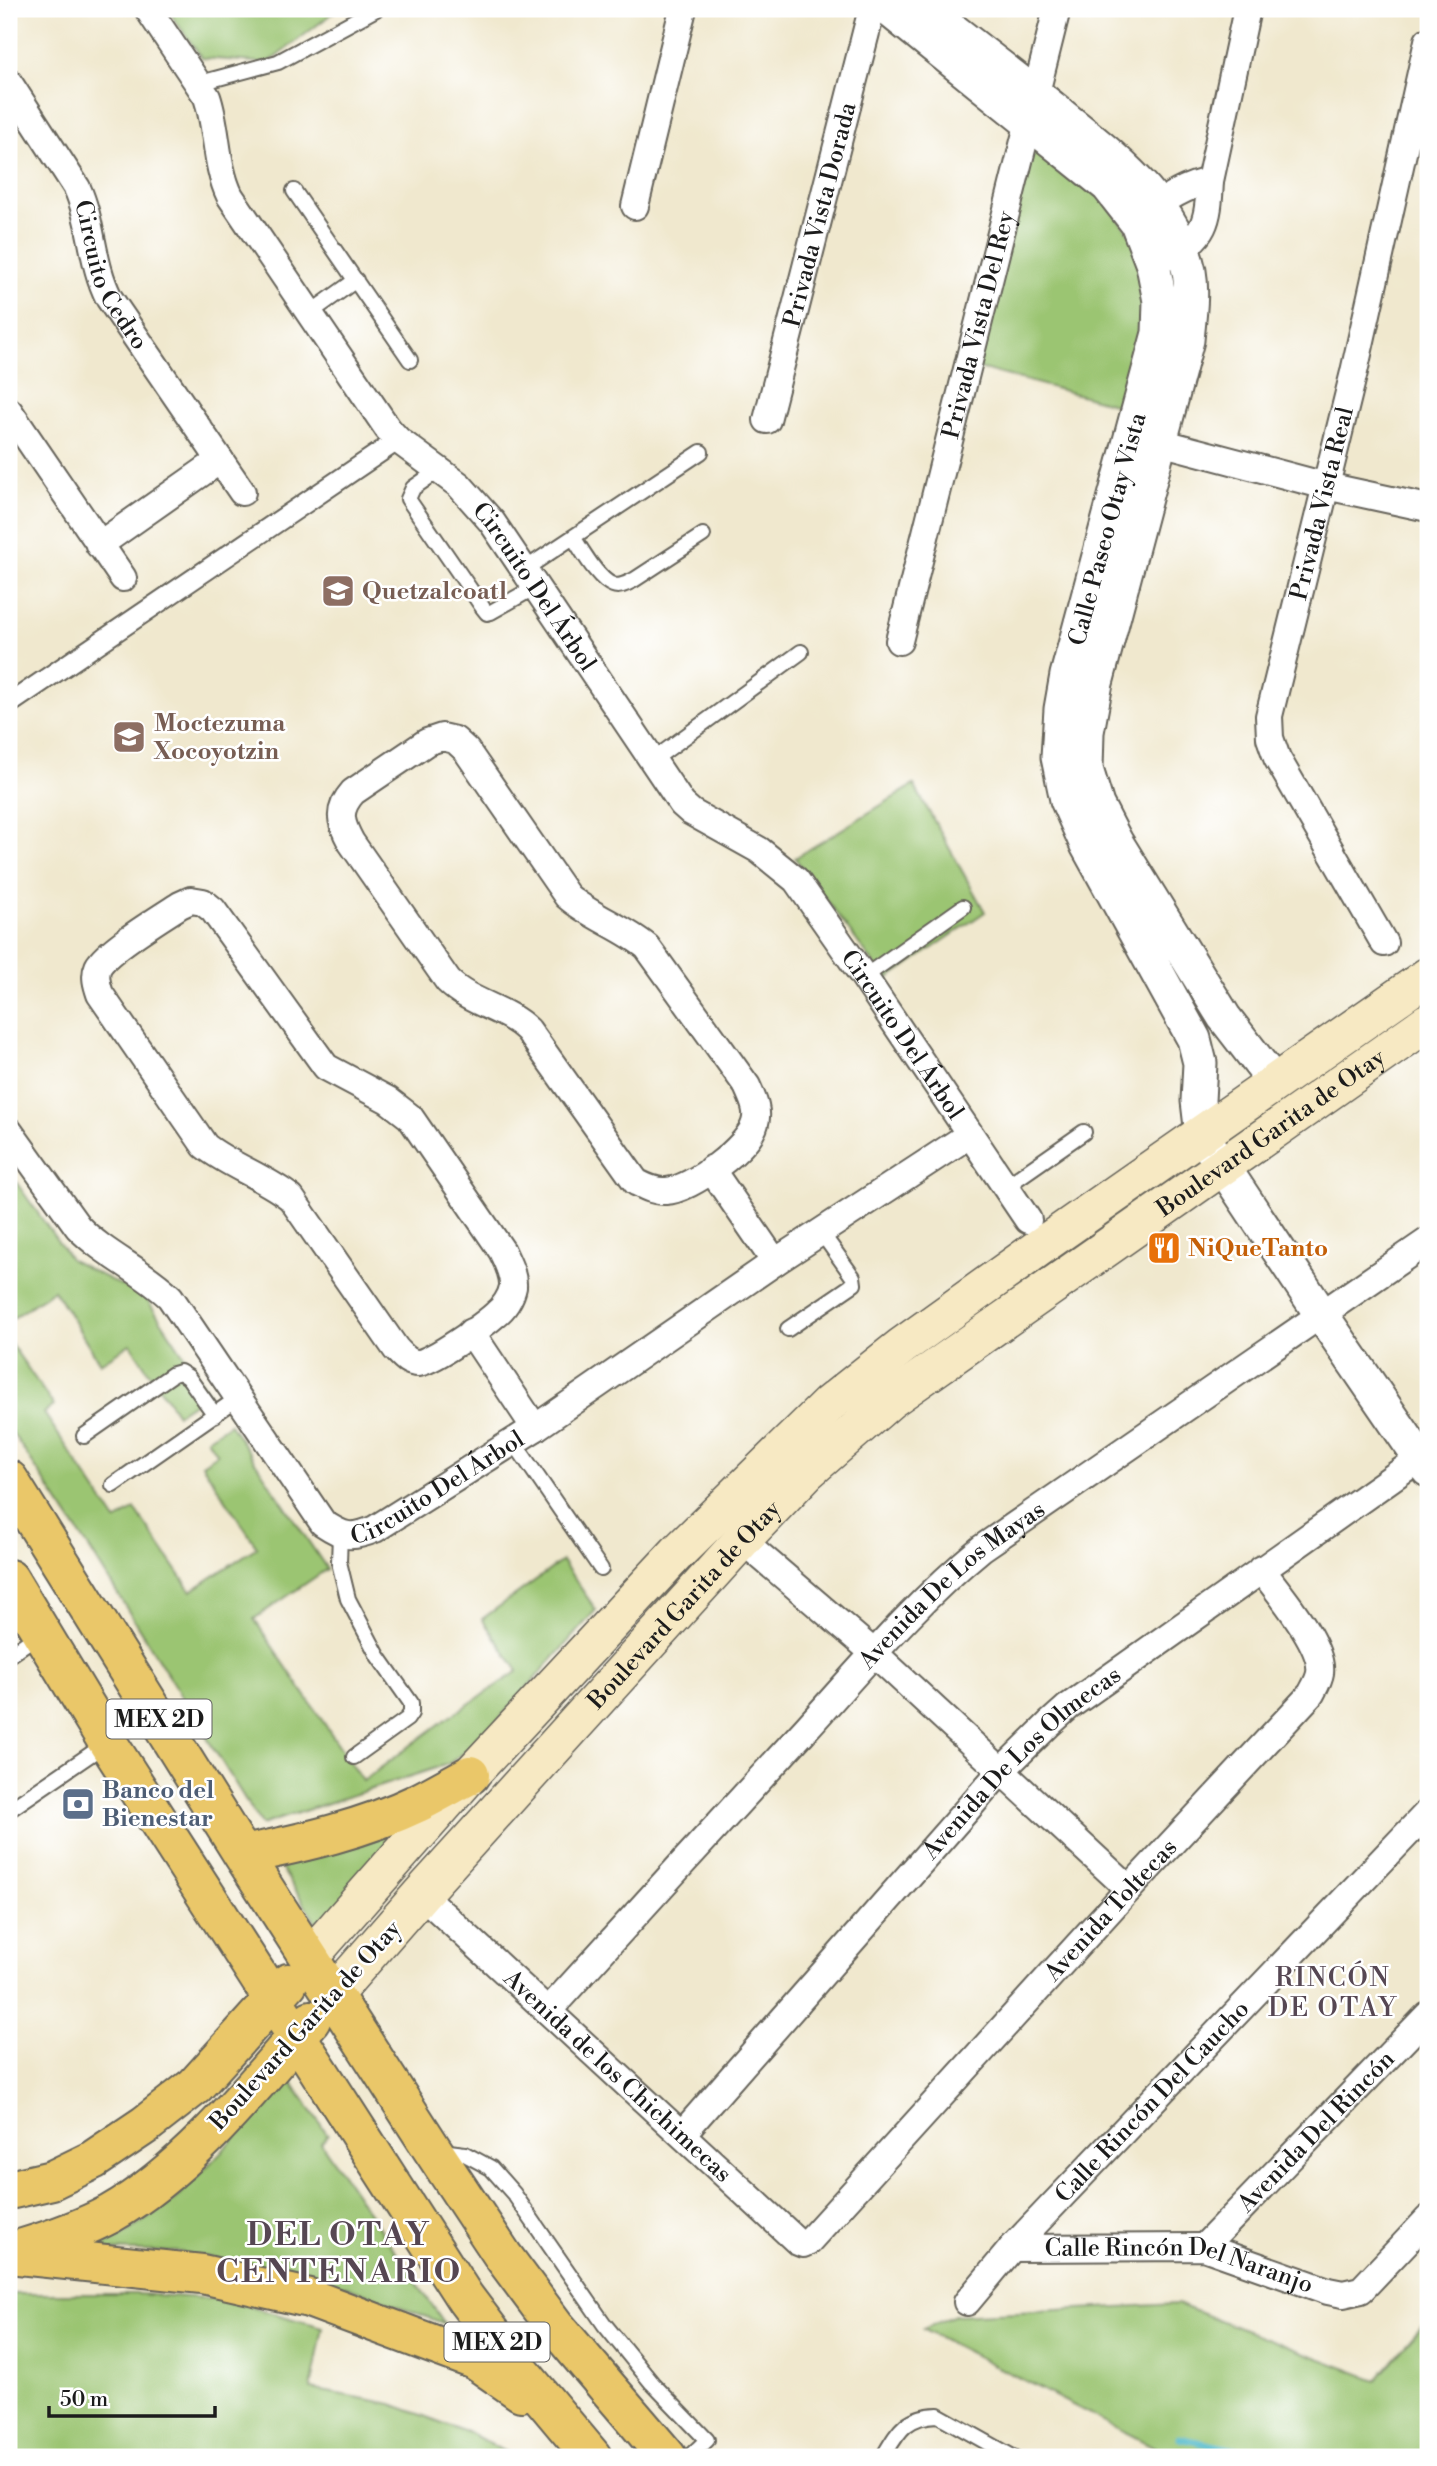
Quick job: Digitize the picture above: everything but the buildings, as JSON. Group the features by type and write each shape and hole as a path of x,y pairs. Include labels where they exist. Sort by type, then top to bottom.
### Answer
{"highway":[{"name":"MEX 2D","path":"9,1480 309,1958 503,2256 555,2326 667,2457"},
{"name":"MEX 2D","path":"9,1579 108,1742 465,2298 520,2371 588,2451"},
{"path":"243,1854 303,1842 372,1822 417,1804 470,1775"},
{"name":"Boulevard Garita de Otay","path":"9,2190 52,2180 93,2160 145,2125 195,2086 274,2001 309,1958"},
{"name":"Boulevard Garita de Otay","path":"9,2253 75,2230 109,2214 143,2193 239,2103 333,1995"},
{"path":"9,2253 202,2274 309,2298 475,2360 510,2382 588,2451"}],"main road":[{"name":"Boulevard Garita de Otay","path":"309,1958 470,1775 677,1553 829,1404 902,1346 989,1283 1428,976"},
{"name":"Boulevard Garita de Otay","path":"333,1995 421,1894 807,1472 890,1400 1428,1022"}],"street":[{"name":"Circuito Del Árbol","path":"148,9 200,83 212,112 224,184 398,440 439,470 477,503 531,578 682,804 691,812 760,850 796,880 1028,1220"},
{"path":"635,205 683,9"},
{"name":"Privada Vista Dorada","path":"767,420 872,9"},
{"name":"Calle Paseo Otay Vista","path":"888,9 1127,169 1147,214 1174,229 1168,257 1189,272 1187,340 1145,439 1081,679 1061,709 1058,757 1067,800 1087,845 1194,1039 1200,1063 1198,1101 1202,1135"},
{"name":"Calle Paseo Otay Vista","path":"926,9 1033,108"},
{"name":"Privada Vista Del Rey","path":"899,642 1057,9"},
{"path":"1168,257 1195,240 1208,210 1210,181 1247,9"},
{"name":"Privada Vista Real","path":"1384,943 1277,758 1270,738 1269,716 1354,372 1428,41"},
{"name":"Circuito Cedro","path":"9,82 80,194 101,281 109,298 242,492"},
{"path":"1147,214 1192,185 1210,181"},
{"path":"9,411 123,578"},
{"path":"1145,439 1325,486 1428,508"},
{"path":"9,704 398,440"},
{"path":"99,545 220,460"},
{"name":"Calle Paseo Otay Vista","path":"1081,679 1087,732 1086,769 1097,805 1116,842 1224,1017 1275,1083"},
{"path":"442,737 455,740 466,750 567,896 648,947 747,1086 756,1107 755,1124 733,1154 711,1169 686,1185 668,1192 651,1190 636,1182 528,1030 521,1023 463,994 448,981 344,829 343,803 353,792 427,742 442,737"},
{"path":"191,900 203,902 213,910 327,1067 388,1100 410,1117 502,1251 511,1268 513,1287 508,1301 497,1314 471,1332 433,1358 419,1363 407,1360 396,1349 291,1198 280,1189 217,1156 195,1135 100,994 95,980 99,966 108,955 191,900"},
{"path":"1194,1039 1224,1017"},
{"name":"Circuito Del Árbol","path":"9,1131 91,1241 154,1282 170,1297 323,1523 340,1535 358,1536 375,1529 524,1434 775,1262 969,1135"},
{"path":"1202,1135 1424,1464"},
{"path":"711,1169 775,1262"},
{"name":"Avenida De Los Mayas","path":"548,2011 942,1582 982,1548 1428,1241"},
{"path":"471,1332 524,1434"},
{"name":"Avenida De Los Olmecas","path":"682,2134 1001,1771 1068,1707 1261,1569 1424,1464"},
{"path":"742,1540 874,1653 1129,1889"},
{"name":"Avenida Toltecas","path":"816,2236 1129,1889 1311,1694 1320,1673 1317,1652 1306,1630 1261,1569"},
{"name":"Calle Rincón Del Caucho","path":"967,2302 1012,2248 1428,1812"},
{"name":"Avenida de los Chichimecas","path":"421,1894 798,2242 803,2244 816,2236"},
{"name":"Avenida Del Rincón","path":"1204,2247 1428,2015"},
{"name":"Calle Rincón Del Naranjo","path":"1012,2248 1204,2247 1343,2294 1361,2290 1428,2219"}],"lane":[{"path":"200,83 278,62 376,9"},
{"path":"294,191 410,360"},
{"path":"310,313 356,281"},
{"path":"439,470 413,488 408,499 487,613 531,578 573,537 701,452"},
{"path":"573,537 603,579 614,586 634,580 703,535"},
{"path":"653,760 801,652"},
{"path":"864,976 963,907"},
{"path":"1005,1187 1084,1132"},
{"path":"788,1329 854,1284 853,1277 821,1232"},
{"path":"84,1436 173,1374 180,1373 188,1377 215,1415"},
{"path":"113,1485 238,1398"},
{"path":"524,1434 601,1569"},
{"path":"340,1535 339,1562 348,1599 378,1656 411,1703 411,1713 407,1719 354,1757"},
{"path":"9,1655 42,1632"},
{"path":"9,1810 108,1742"},
{"path":"432,2149 466,2154 477,2160 491,2168 514,2194 604,2324 652,2383 707,2440 690,2457"},
{"path":"883,2457 900,2430 911,2421 938,2415 1013,2457"}],"green space":[{"path":"167,9 338,9 268,63 202,58"},
{"path":"1029,122 1070,154 1153,265 1136,410 964,364"},
{"path":"914,785 985,912 886,980 795,858"},
{"path":"9,1172 71,1260 146,1298 209,1393 177,1414 130,1344 100,1363 54,1290 9,1321"},
{"path":"9,1341 54,1406 44,1413 116,1521 135,1509 191,1591 257,1547 202,1464 217,1454 207,1439 230,1424 327,1569 254,1619 363,1781 442,1722 518,1671 482,1619 562,1561 596,1610 478,1743 448,1764 261,1825 91,1551 9,1428"},
{"path":"424,1811 320,1928 276,1860"},
{"path":"290,2080 328,2135 321,2143 445,2324 346,2286 266,2268 179,2252 92,2250 120,2237 174,2201"},
{"path":"9,2294 137,2294 221,2299 323,2327 311,2389 392,2404 472,2434 514,2457 9,2457"},
{"path":"1177,2304 1376,2380 1428,2320 1428,2457 1174,2457 923,2329 955,2315"}],"waterway":[{"path":"1179,2438 1268,2457"}],"place":[{"name":"Quetzalcoatl","path":"338,591"},
{"name":"Moctezuma Xocoyotzin","path":"129,737"},
{"name":"NiQueTanto","path":"1164,1248"},
{"name":"Banco del Bienestar","path":"78,1804"}],"district":[{"name":"RINCÓN DE OTAY","path":"1333,1992"},
{"name":"DEL OTAY CENTENARIO","path":"339,2252"}]}
